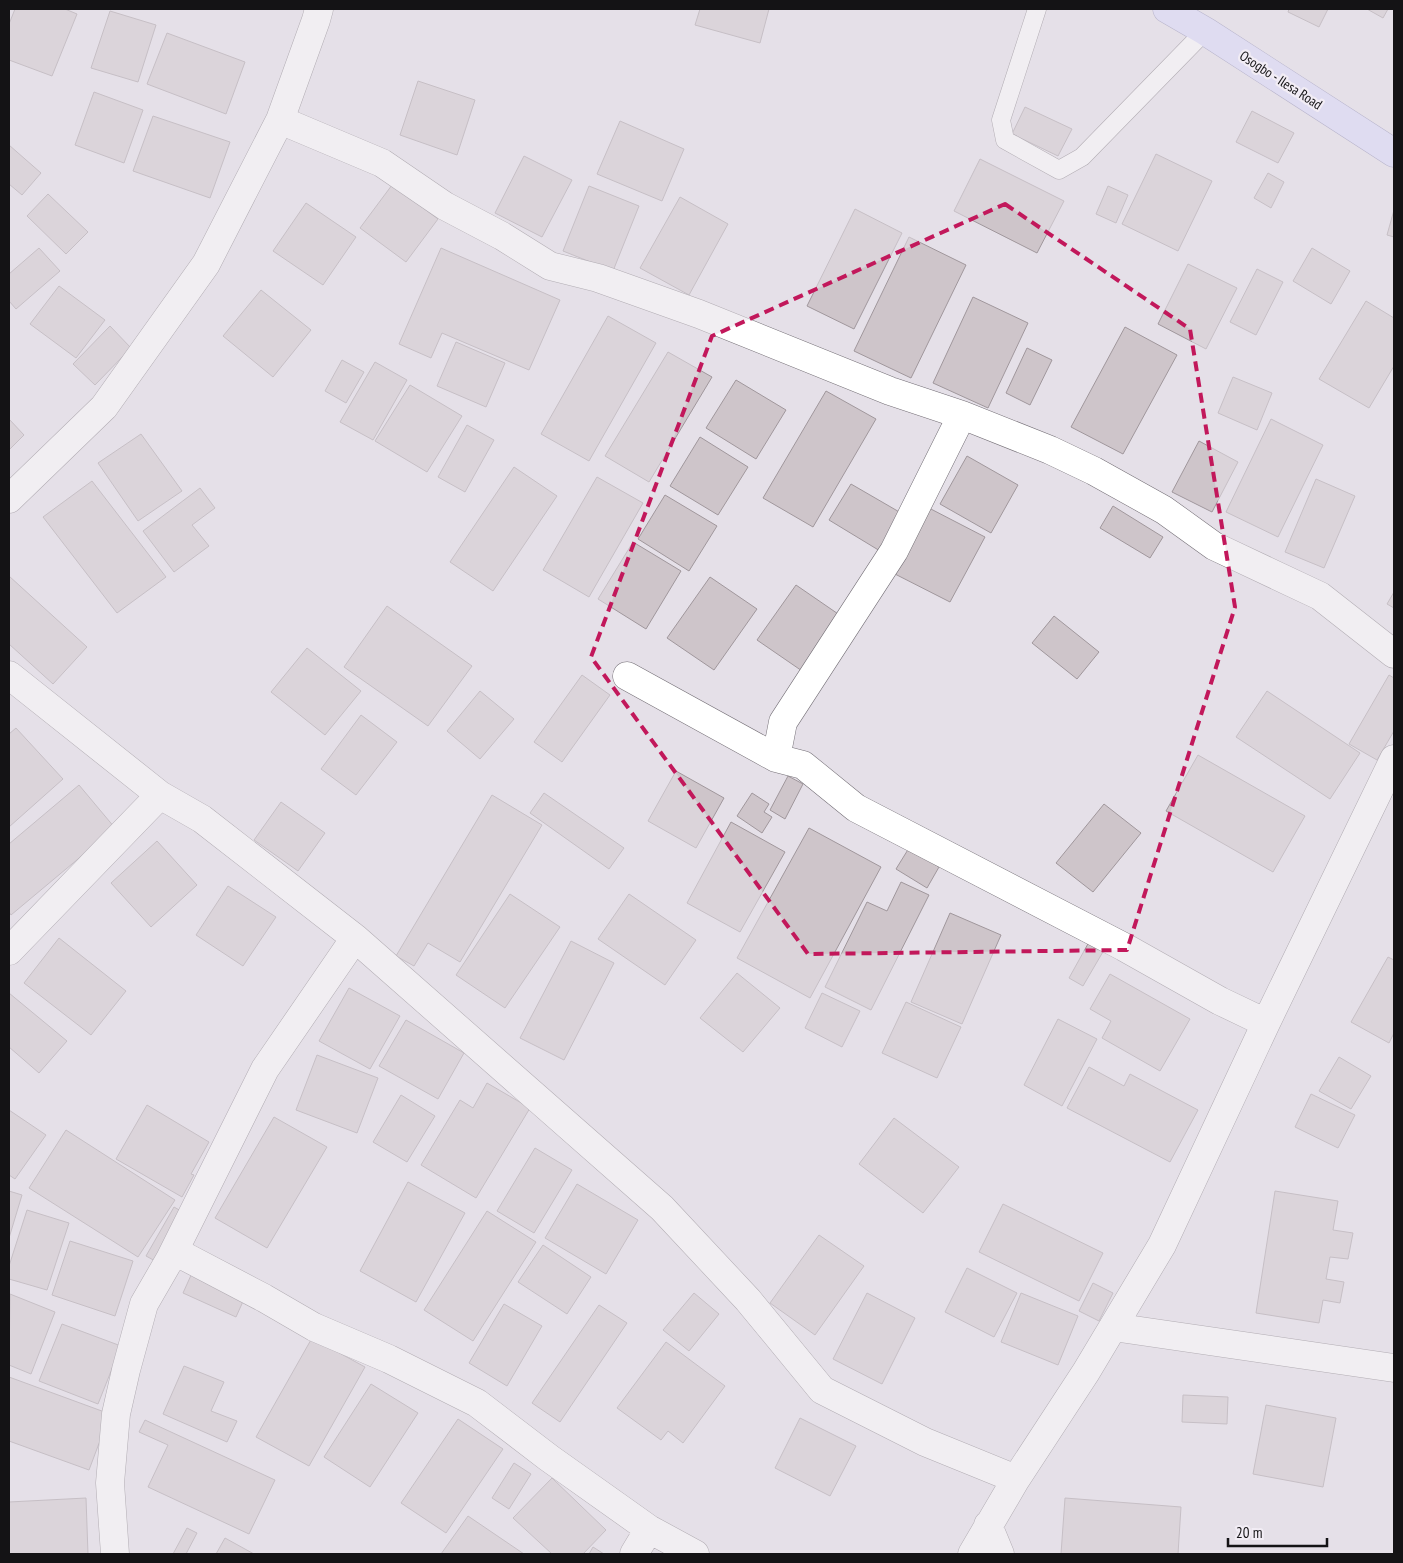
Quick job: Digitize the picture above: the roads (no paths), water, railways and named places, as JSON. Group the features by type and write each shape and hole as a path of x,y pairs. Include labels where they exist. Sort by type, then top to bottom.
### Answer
{"main road":[{"name":"Osogbo - Ilesa Road","path":"1167,9 1205,31 1394,153"}],"street":[{"path":"9,499 104,407 206,264 280,120 316,20 318,9"},
{"path":"280,120 382,163 445,206 502,236 550,266 598,278 699,314 890,390 962,415 1050,450 1164,510 1214,546 1320,596 1394,654"},
{"path":"776,758 783,722 894,551 962,415"},
{"path":"9,675 160,795 202,819 355,938 662,1208 748,1300 822,1390 925,1442 1016,1479"},
{"path":"628,676 776,758 803,765 856,808 1124,947 1220,1001 1266,1023"},
{"path":"972,1554 1016,1479 1086,1372 1162,1245 1266,1023 1394,760"},
{"path":"9,951 160,795"},
{"path":"115,1554 110,1483 116,1414 144,1304 170,1259 265,1069 355,938"},
{"path":"170,1259 182,1255 264,1298 314,1327 389,1359 477,1403 549,1458 649,1529 695,1554"},
{"path":"1113,1327 1394,1368"},
{"path":"988,1525 1000,1554"},
{"path":"634,1554 649,1529"}],"lane":[{"path":"1037,9 1001,120 1005,140 1060,170 1082,157 1205,31"}]}
